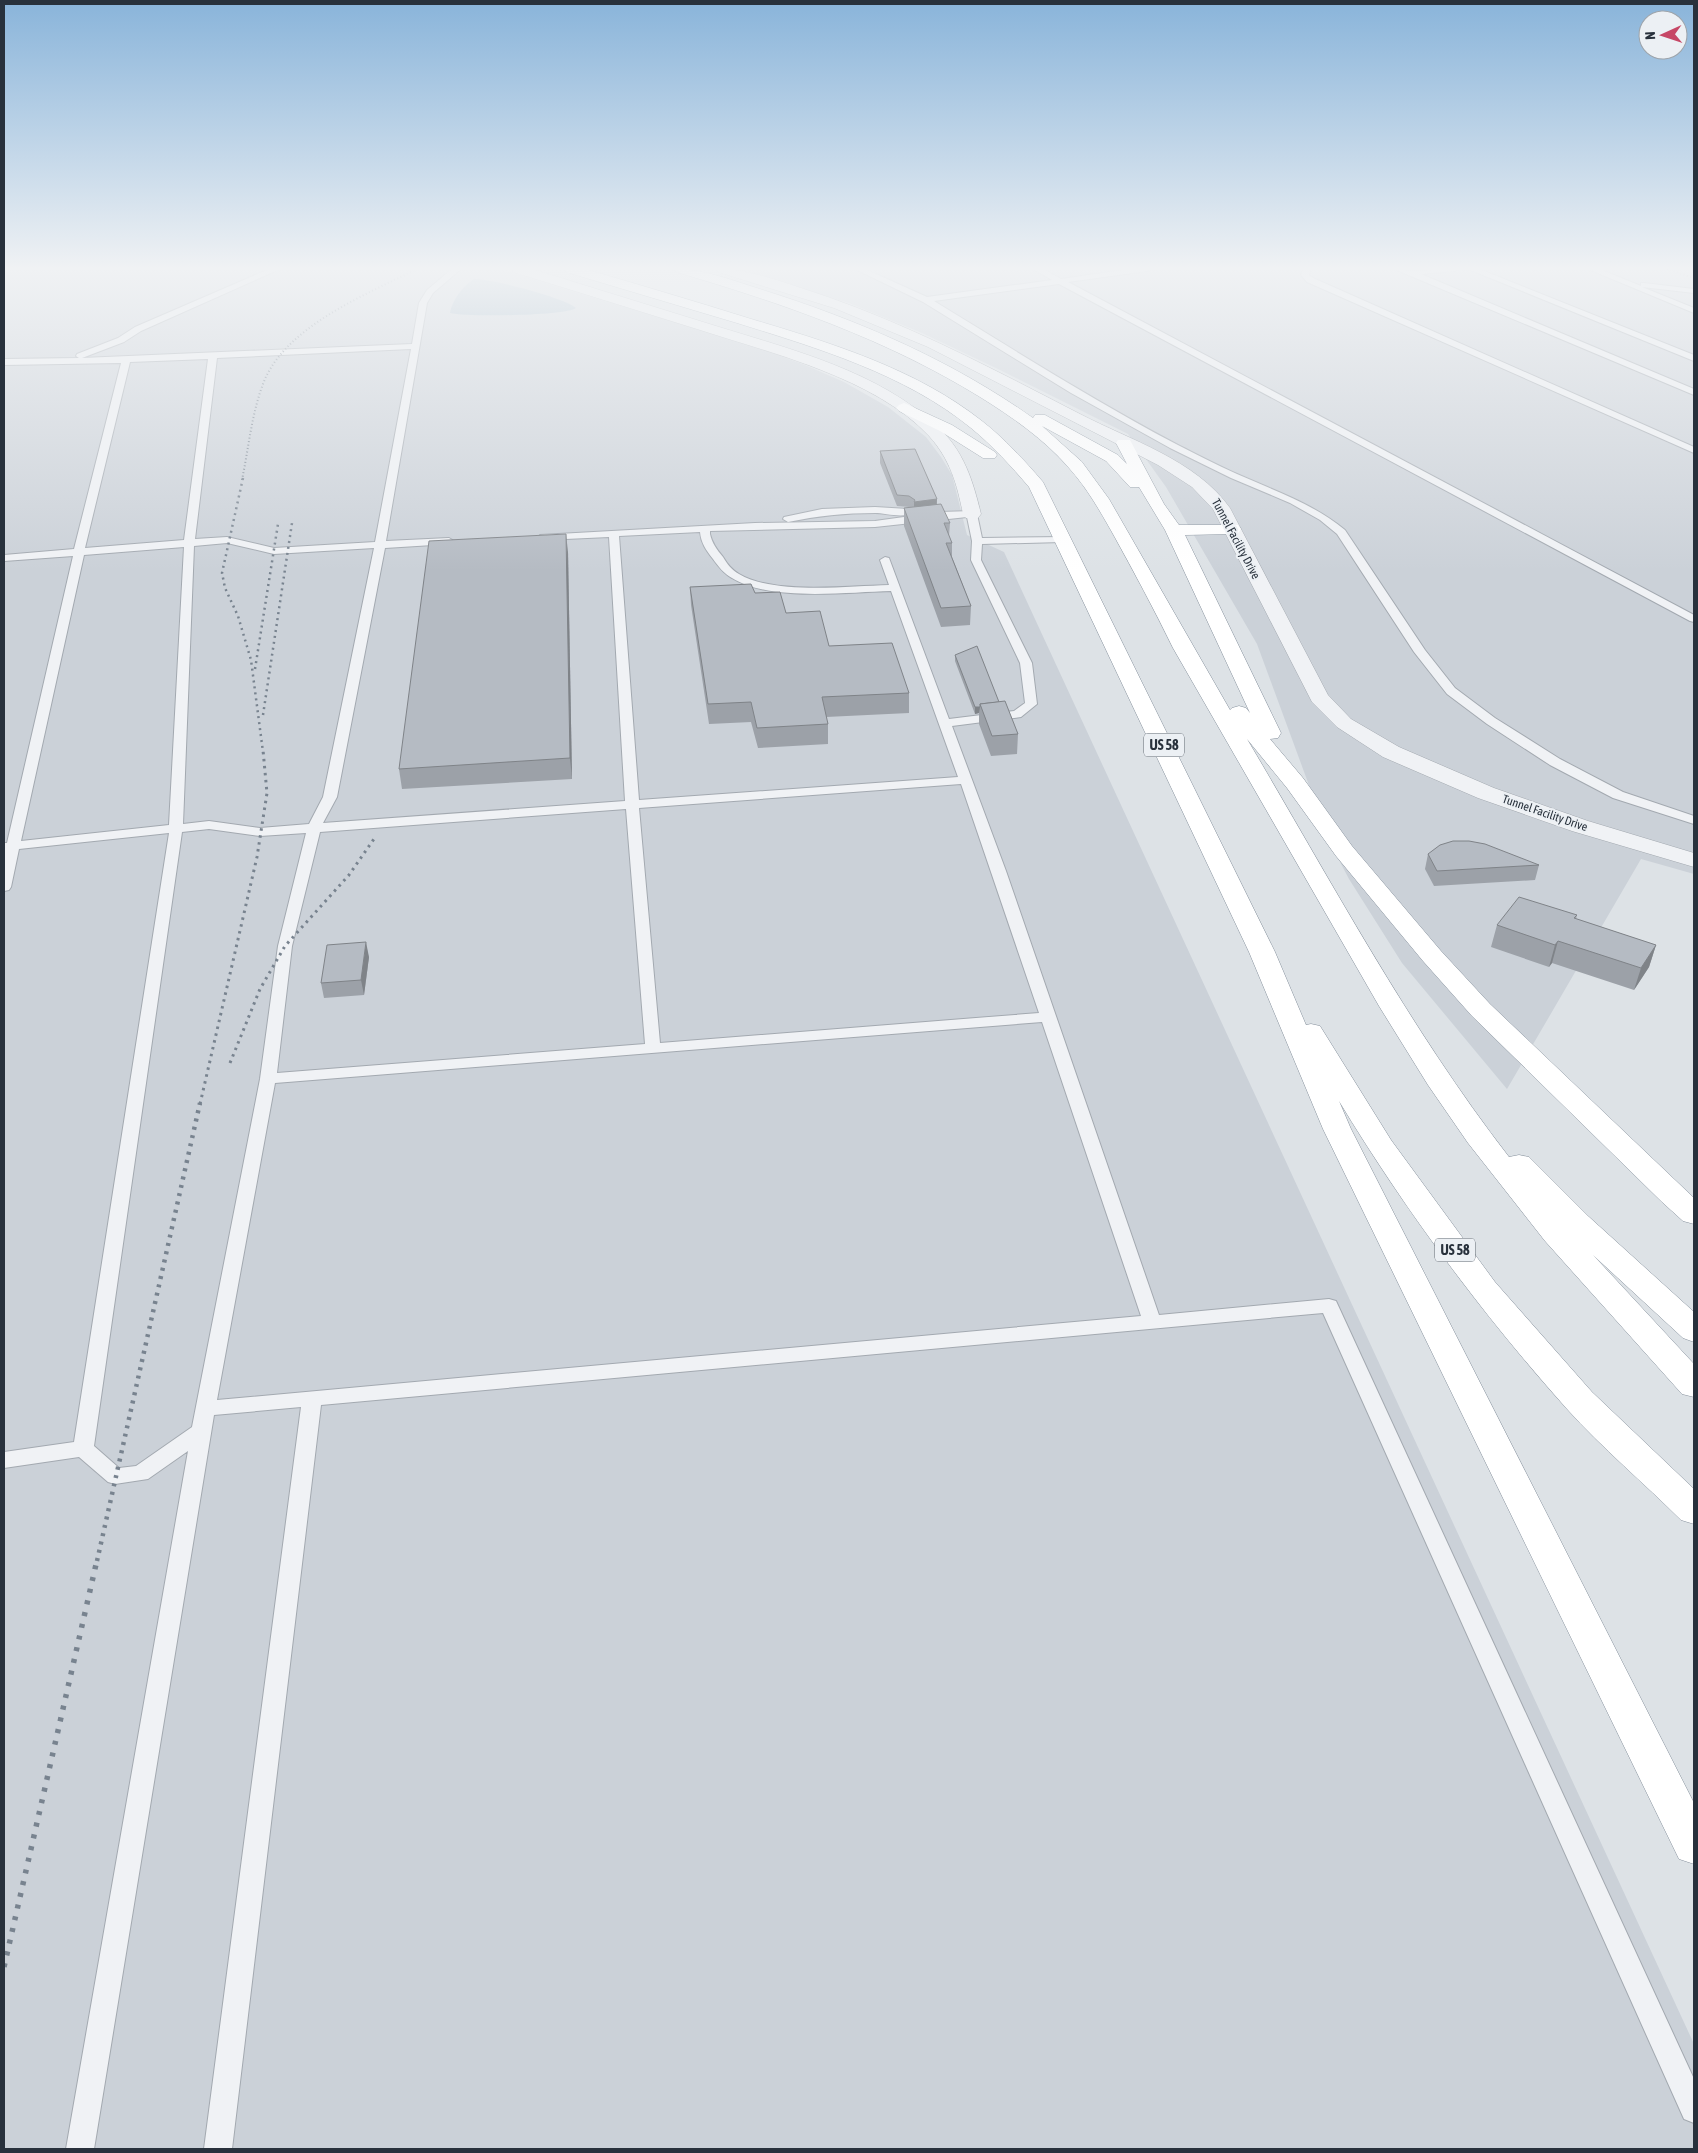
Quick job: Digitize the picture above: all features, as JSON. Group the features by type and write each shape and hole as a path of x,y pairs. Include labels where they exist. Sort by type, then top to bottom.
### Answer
{"highway":[{"name":"US 58","path":"881,369 929,394 976,424 1017,460 1037,486 1262,952 1380,1146 1484,1290 1580,1401 1694,1510"},
{"path":"944,369 1103,452 1119,464 1156,504 1174,530 1295,783"},
{"path":"968,382 1035,428 1075,464 1104,503 1158,596 1183,648 1392,1006 1442,1085 1478,1138 1518,1189 1607,1292 1694,1385"},
{"path":"898,404 946,428 994,460 1016,480 1044,526 1063,539"},
{"path":"1124,443 1156,504"},
{"path":"1174,530 1232,529"},
{"path":"1158,596 1254,734 1295,783 1344,851 1432,956 1481,1010 1672,1196 1694,1214"},
{"path":"1262,952 1337,1129 1694,1845"},
{"path":"1442,1085 1577,1223 1694,1330"},
{"path":"1568,1094 1694,1195"}],"street":[{"path":"830,369 898,404 938,437 954,457 968,492 972,514"},
{"name":"Tunnel Facility Drive","path":"980,369 1200,484 1217,501 1319,698 1344,723 1390,752 1486,793 1580,826 1694,860"}],"lane":[{"path":"4,887 9,846 124,369"},
{"path":"83,1449 176,829 189,543 211,369"},
{"path":"80,2149 201,1431 268,1079 285,946 314,828 330,797 380,545 411,369"},
{"path":"1038,369 1074,392 1173,446 1234,476 1294,501 1324,518 1341,532 1420,652 1451,691 1491,721 1555,762 1618,795 1694,820"},
{"path":"1226,369 1694,619"},
{"path":"1512,369 1694,450"},
{"path":"1640,369 1694,392"},
{"path":"755,526 822,512 875,510 950,515 972,514 977,540 976,560 1026,662 1031,704 1017,714 945,723"},
{"path":"536,537 755,526 829,532 885,529 950,515"},
{"path":"705,529 705,541 729,572 748,582 798,589 896,588"},
{"path":"614,533 632,804 653,1048"},
{"path":"977,540 1063,539"},
{"path":"4,558 228,540 274,551 458,541"},
{"path":"885,560 965,780 1152,1322"},
{"path":"9,846 210,825 260,832 965,780"},
{"path":"268,1079 1048,1017"},
{"path":"206,1408 1329,1306 1694,2109"},
{"path":"218,2149 312,1399"},
{"path":"4,1460 83,1449 115,1476 141,1473 201,1431"}],"shaded area":[{"path":"4,369 815,369 844,382 888,407 926,437 952,475 967,535 1004,552 1694,2044 1694,2149 4,2149"},
{"path":"999,369 1694,369 1694,874 1641,859 1507,1089 1402,963 1349,879 1331,845 1257,644 1166,487 1128,434"}],"building":[{"path":"915,449 937,499 914,502 915,500 909,496 897,495 880,451"},
{"path":"941,504 950,523 944,523 952,543 946,543 971,606 941,608 904,508"},
{"path":"566,534 570,758 399,769 429,541"},
{"path":"751,584 755,593 780,592 786,613 820,611 829,646 892,643 909,693 822,697 828,724 757,728 751,702 708,704 690,587"},
{"path":"977,646 999,702 980,704 980,707 975,707 955,655"},
{"path":"1005,701 1018,734 992,736 980,704"},
{"path":"1453,841 1485,844 1539,865 1437,871 1428,854 1440,845"},
{"path":"1519,897 1577,915 1574,918 1656,945 1641,968 1558,941 1555,945 1497,925"},
{"path":"366,942 361,980 321,983 327,945"}],"railway":[{"path":"242,480 257,403 265,379 271,369"},
{"path":"243,478 222,573 225,588 238,616 251,660 263,752"},
{"path":"263,715 292,523"},
{"path":"255,669 278,524"},
{"path":"200,1104 257,857 267,793 263,750"},
{"path":"230,1063 260,989 285,946 349,875 374,839"},
{"path":"97,1561 200,1103"},
{"path":"4,1967 97,1560"}]}
